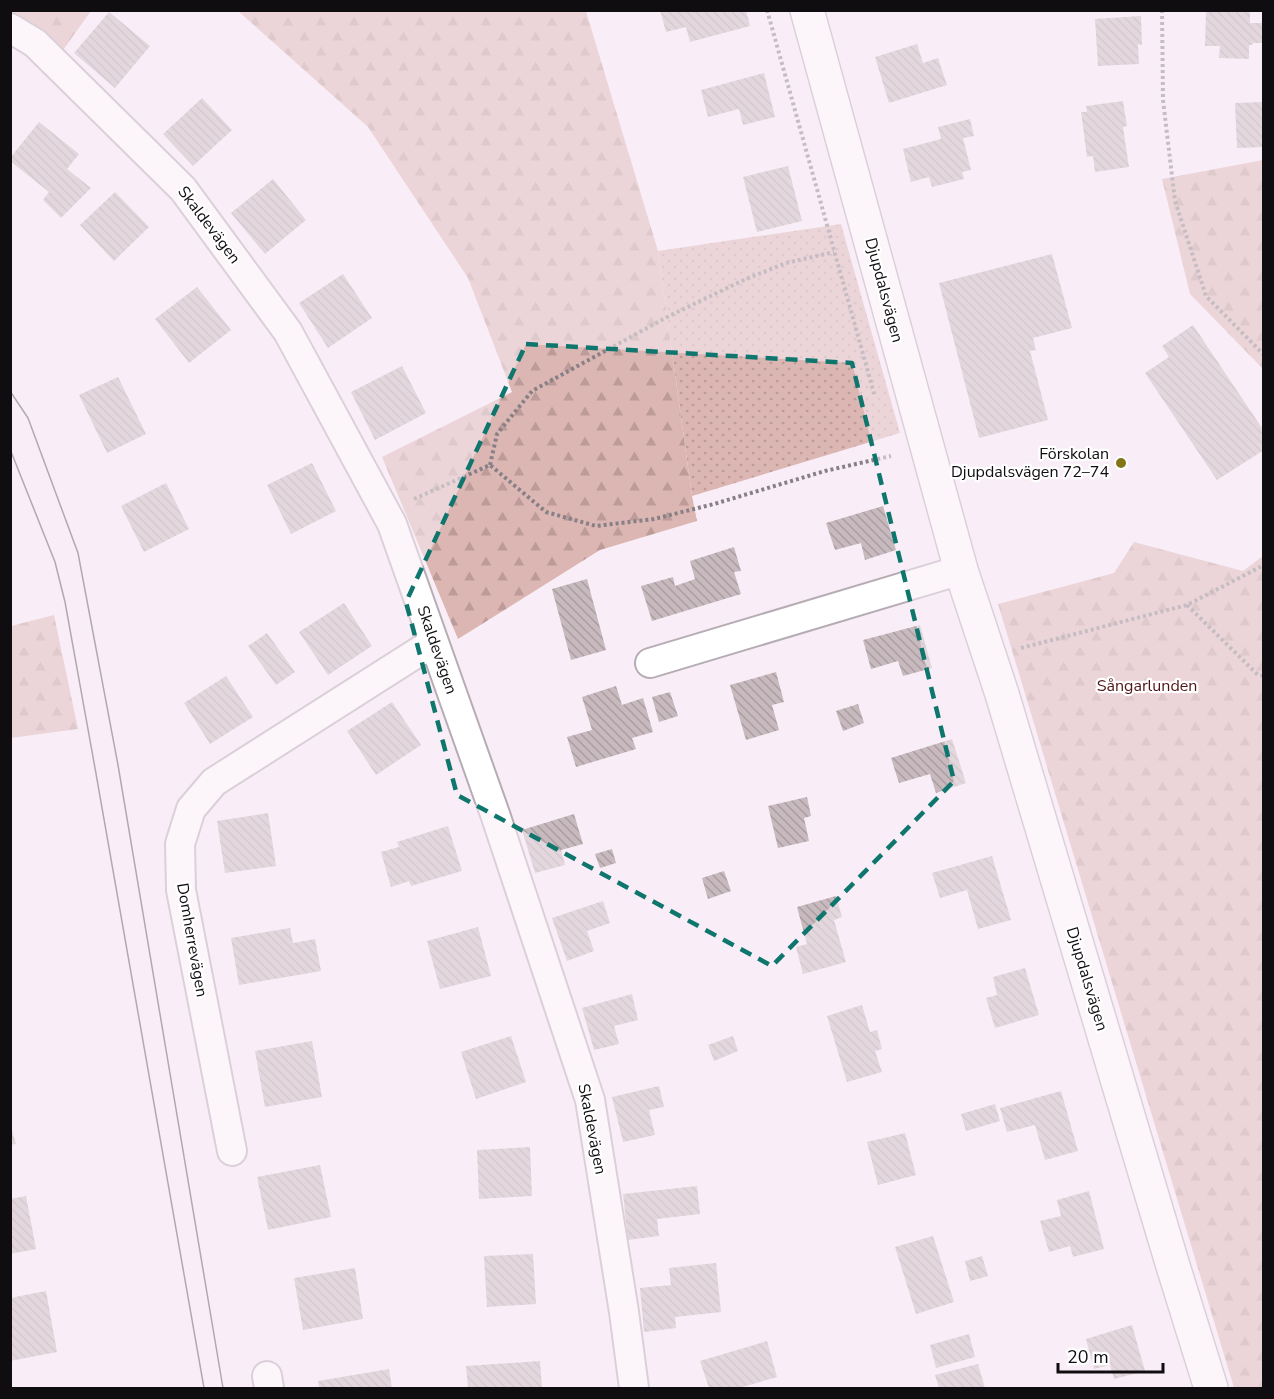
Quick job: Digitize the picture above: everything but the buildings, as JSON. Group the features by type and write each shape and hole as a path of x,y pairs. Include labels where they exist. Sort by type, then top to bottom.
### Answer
{"street":[{"name":"Djupdalsvägen","path":"807,10 961,570 1002,694 1211,1389"},
{"name":"Skaldevägen","path":"10,28 35,43 183,189 288,332 392,524 496,818 590,1100 634,1389"},
{"path":"650,663 961,570"},
{"name":"Domherrevägen","path":"232,1151 181,890 180,844 191,809 214,782 434,642"}],"path":[{"path":"1162,10 1163,100 1175,201 1206,296 1263,355"},
{"path":"490,465 497,434 532,391 669,316 746,279 786,263 834,252"},
{"path":"490,465 546,512 596,526 654,519 825,471 891,456"},
{"path":"386,512 490,465"},
{"path":"1020,648 1186,605 1263,565"},
{"path":"1186,605 1258,675 1263,676"}],"highlighted area":[{"path":"526,344 852,363 954,781 772,966 457,795 406,602"}],"green space":[{"path":"10,11 91,11 61,53"},
{"path":"238,11 586,11 658,251 697,521 600,550 458,639 382,457 512,392 468,278 368,127"},
{"path":"1264,160 1263,369 1190,294 1162,179"},
{"path":"841,224 900,433 692,496 658,251"},
{"name":"Sångarlunden","path":"1134,542 1243,571 1263,556 1263,1388 1234,1388 998,604 1114,573"},
{"path":"54,615 78,729 11,738 11,626"}],"tram line":[{"path":"10,391 28,418 78,553 118,765 223,1388"},
{"path":"10,449 55,562 65,602 204,1388"}],"place":[{"name":"Förskolan Djupdalsvägen 72–74","path":"1121,463"}]}
